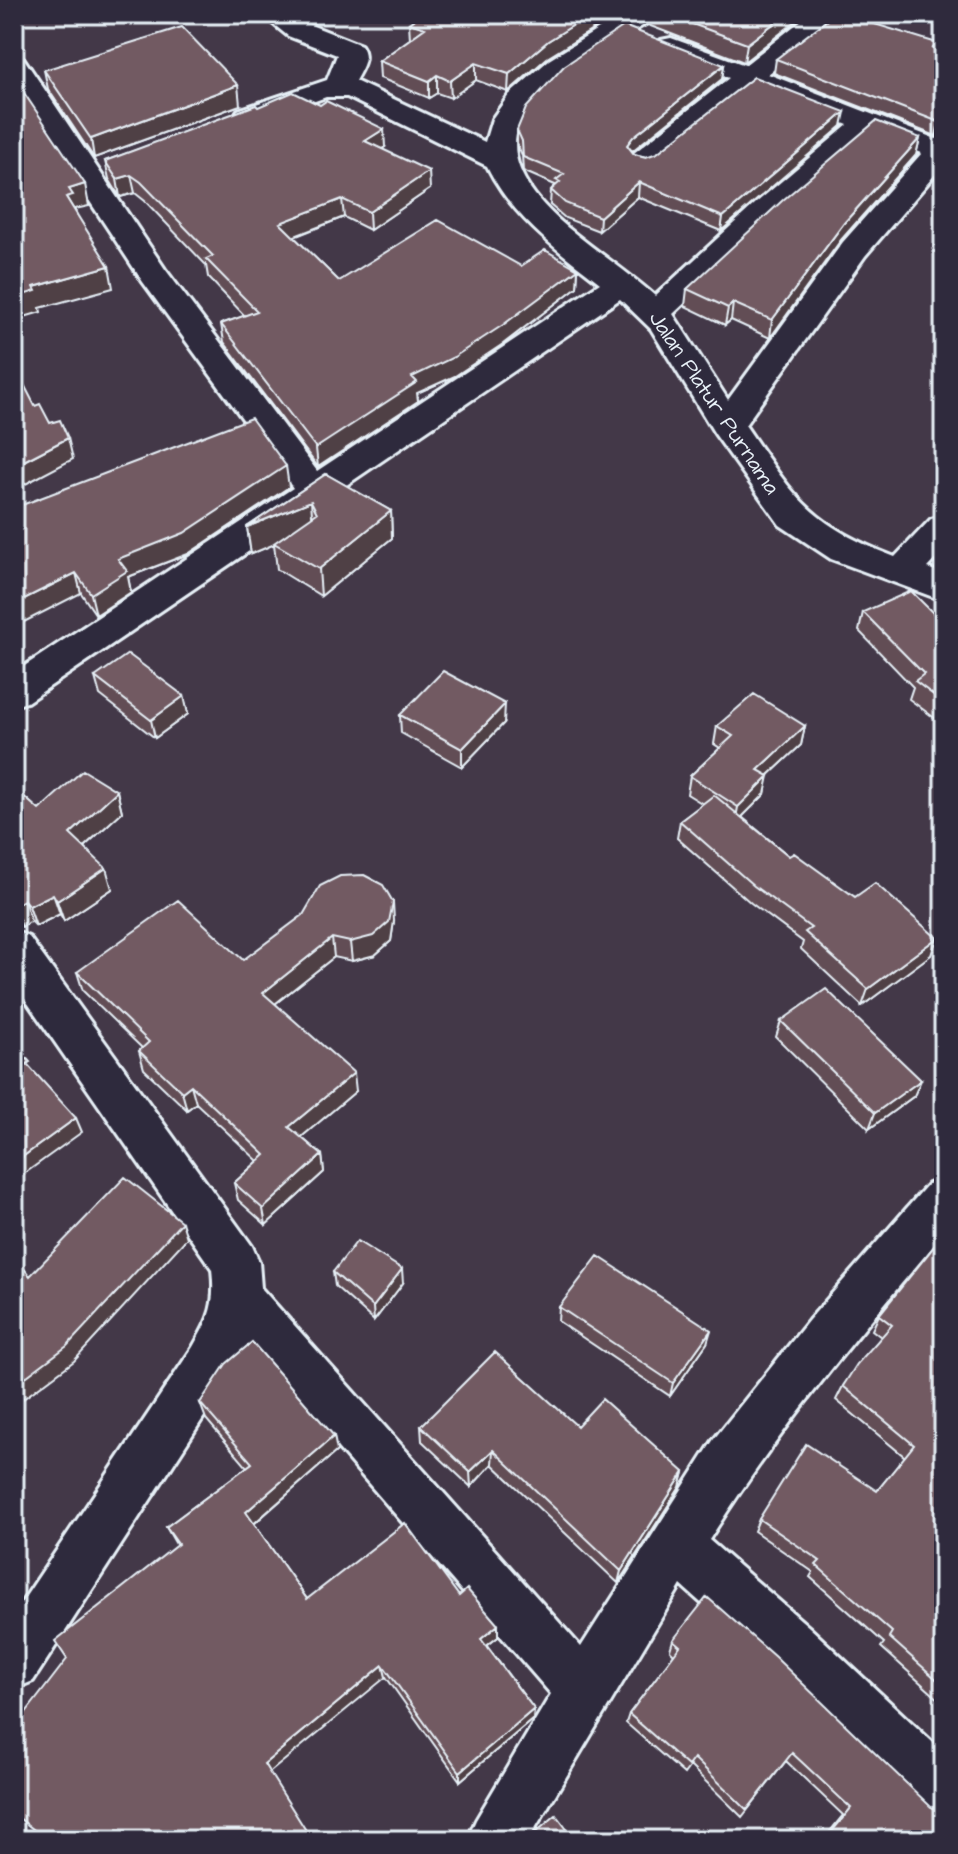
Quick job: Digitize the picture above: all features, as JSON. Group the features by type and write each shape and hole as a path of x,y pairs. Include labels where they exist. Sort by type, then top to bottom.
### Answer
{"street":[{"path":"274,14 298,30 351,51 351,61 338,86"},
{"path":"217,127 312,91 338,86 364,94 499,160 499,139 512,109 549,75 632,20 746,76 942,149 854,249 727,426"},
{"path":"644,159 813,25"},
{"path":"14,65 103,169 154,275 313,490"},
{"path":"656,313 767,209 869,122"},
{"name":"Jalan Platur Purnama","path":"499,160 508,182 528,210 656,313 727,426 790,515 832,544 944,588"},
{"path":"14,692 622,283"},
{"path":"902,572 944,528"},
{"path":"14,949 235,1262 240,1299 231,1328 210,1364 14,1662"},
{"path":"496,1840 584,1691 732,1457 826,1336 940,1213"},
{"path":"240,1299 584,1691"},
{"path":"676,1546 790,1646 944,1792"}],"building":[{"path":"421,14 591,14 548,41 509,74 476,63 450,81 437,75 429,81 379,61 425,28 409,23"},
{"path":"665,14 786,14 747,44"},
{"path":"830,14 842,14 937,43 933,48 944,52 944,117 939,122 776,59 827,20"},
{"path":"624,26 724,65 633,137 627,145 634,154 646,157 657,153 754,77 845,112 723,217 639,182 600,217 565,203 551,190 560,182 556,180 564,174 523,157 522,141 517,130 526,108 564,66"},
{"path":"182,27 238,85 91,139 44,70"},
{"path":"14,78 85,184 69,189 73,195 66,197 109,266 34,287 36,291 14,298"},
{"path":"293,92 320,105 326,101 384,129 365,141 429,171 369,212 342,199 280,223 339,281 438,220 521,266 545,250 578,269 454,357 412,377 417,382 316,448 221,324 257,311 206,259 213,256 141,182 131,175 117,179 105,161"},
{"path":"876,121 920,138 844,223 772,320 733,303 728,308 687,289 783,200"},
{"path":"14,365 35,406 40,404 50,423 60,420 68,438 14,466"},
{"path":"251,418 286,466 184,533 118,559 127,571 91,594 76,573 14,604 14,508"},
{"path":"326,474 391,511 319,569 274,543 317,513 311,501 247,527"},
{"path":"911,591 944,624 944,703 915,681 924,674 863,612"},
{"path":"128,654 184,696 151,720 95,677"},
{"path":"443,671 505,704 462,749 400,715"},
{"path":"754,694 805,726 758,770 769,776 738,807 690,776 733,736 717,726"},
{"path":"83,770 117,791 70,834 106,868 57,901 53,894 29,906 24,900 14,906 14,788 39,810"},
{"path":"714,795 789,856 794,853 855,897 875,883 937,938 868,989 805,932 811,928 754,886 680,821"},
{"path":"364,875 383,885 393,902 389,922 373,936 350,942 332,938 263,993 354,1073 289,1127 322,1155 263,1209 234,1183 265,1155 191,1085 182,1092 139,1051 149,1042 77,972 178,900 243,960 303,915 320,886 340,876"},
{"path":"826,989 921,1080 875,1113 781,1021"},
{"path":"14,1044 30,1062 27,1064 76,1118 14,1163"},
{"path":"125,1177 182,1222 67,1346 15,1385 14,1256 30,1276"},
{"path":"944,1234 944,1686 889,1637 892,1632 816,1565 820,1561 759,1519 806,1444 877,1491 914,1445 843,1386 857,1364 892,1325 879,1315"},
{"path":"357,1241 402,1269 373,1307 333,1272"},
{"path":"598,1256 711,1330 673,1383 559,1307"},
{"path":"252,1342 334,1436 246,1512 307,1599 405,1523 459,1596 467,1589 498,1625 481,1639 534,1709 460,1772 383,1665 264,1764 312,1840 26,1840 34,1830 14,1814 14,1728 67,1659 55,1641 178,1544 166,1527 252,1463 200,1403 226,1364"},
{"path":"495,1352 577,1426 602,1399 684,1472 621,1571 493,1450 470,1472 421,1426"},
{"path":"707,1597 775,1657 931,1807 944,1812 944,1840 825,1840 851,1808 792,1753 747,1810 694,1758 688,1766 629,1714 680,1646 673,1640"},
{"path":"556,1815 575,1840 527,1840"}]}
